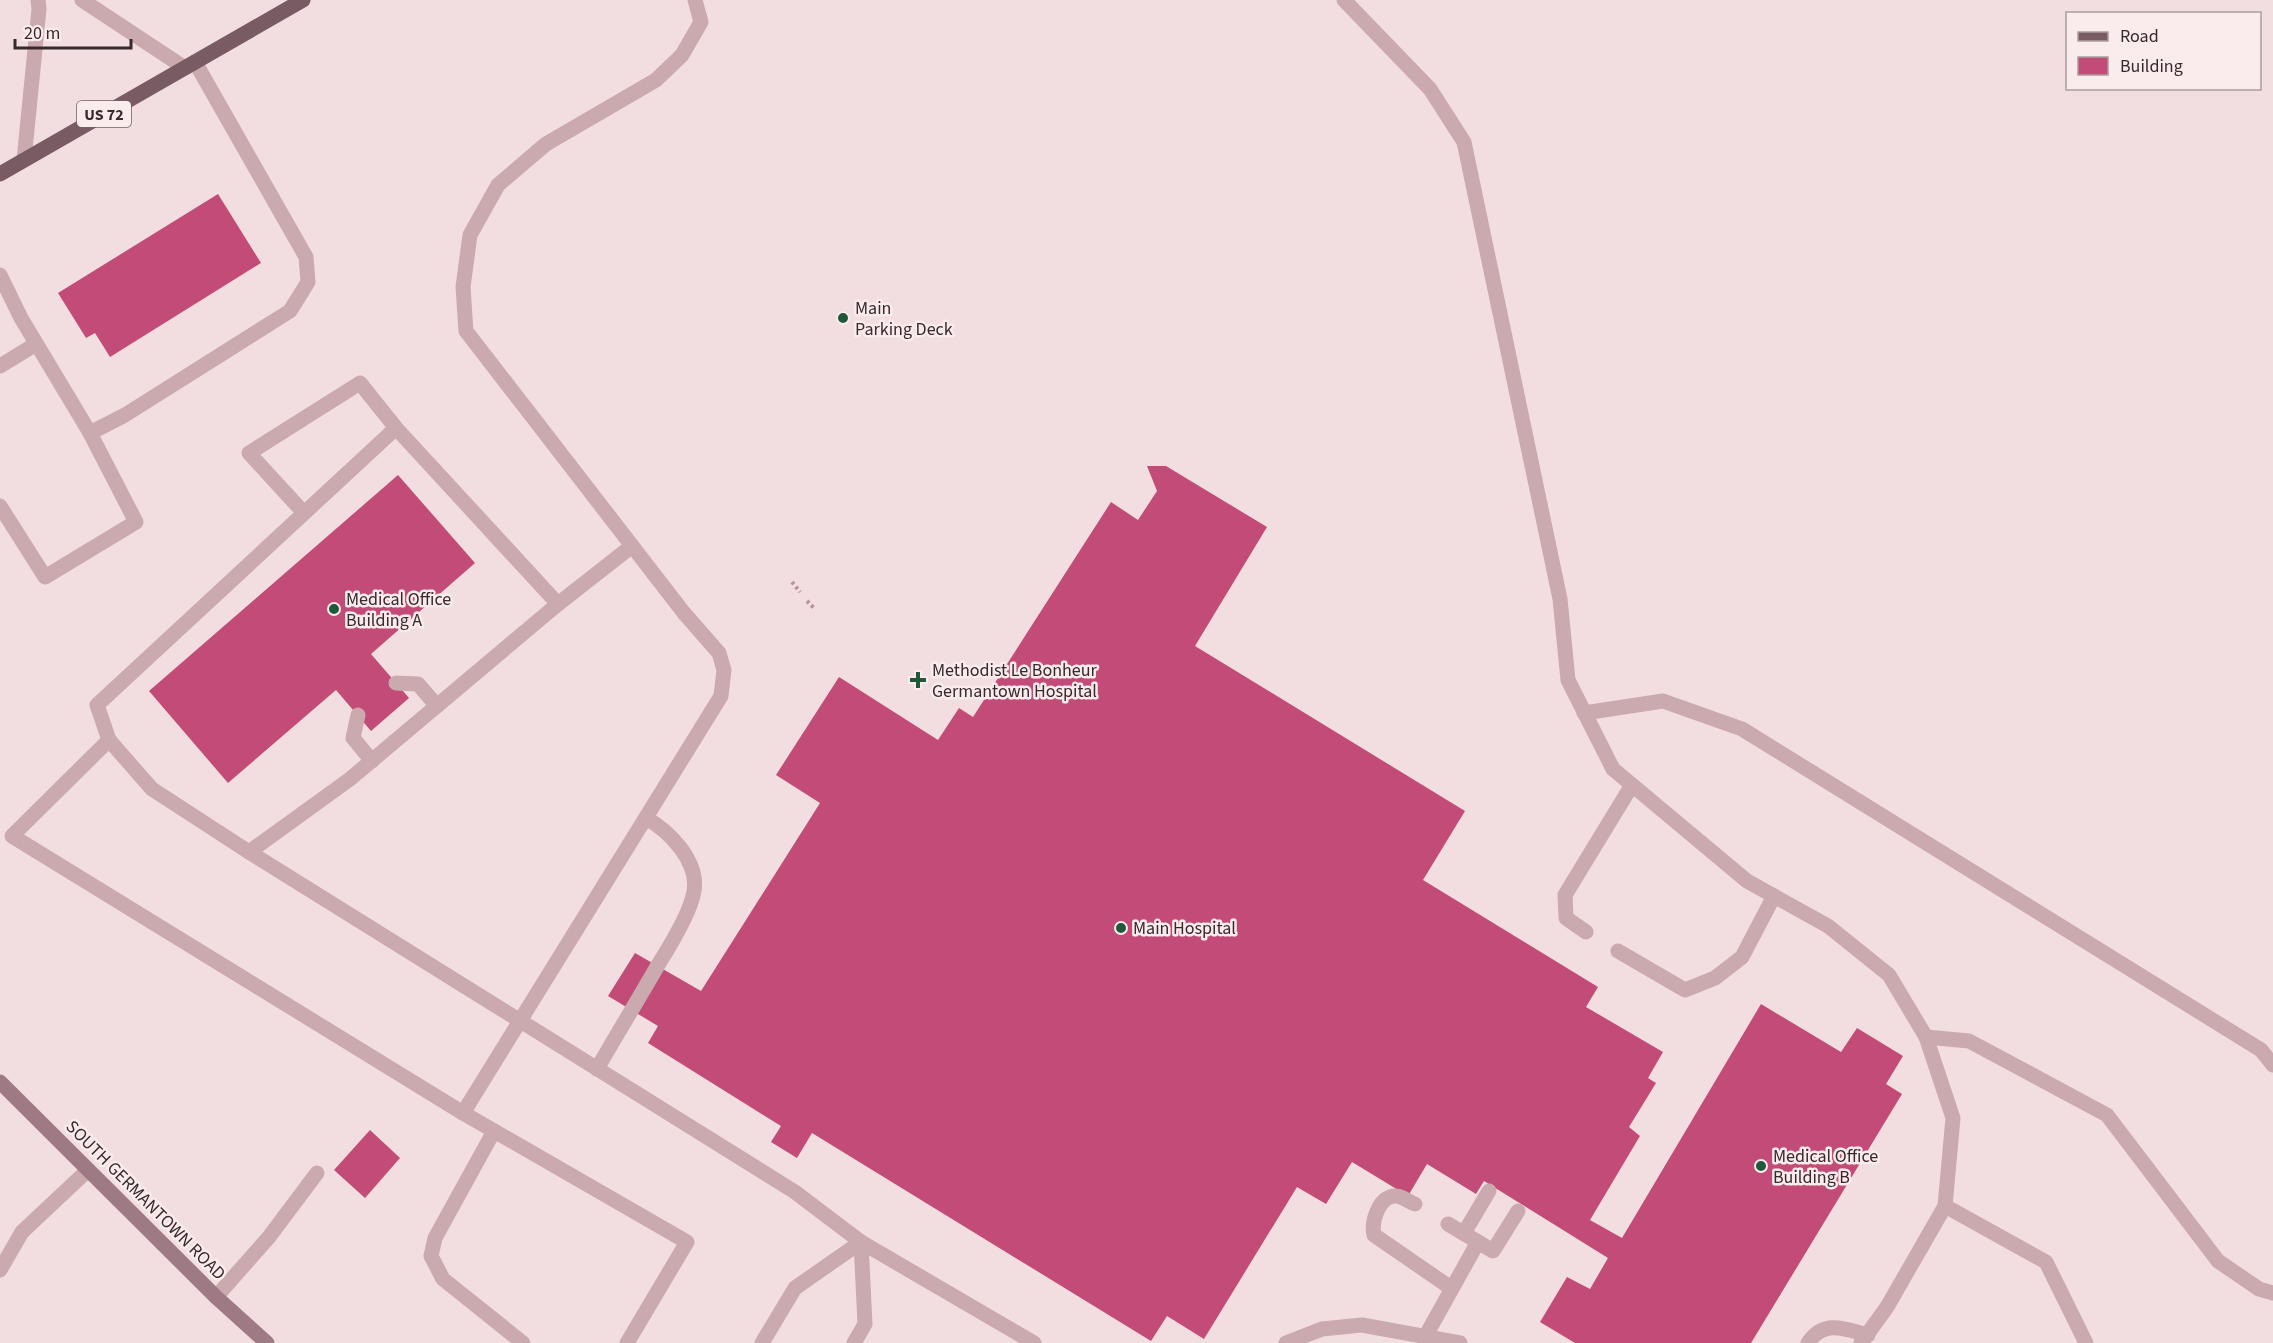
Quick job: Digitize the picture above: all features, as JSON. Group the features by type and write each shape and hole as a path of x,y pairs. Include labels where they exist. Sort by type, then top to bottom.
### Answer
{"main road":[{"name":"US 72","path":"0,174 303,0"}],"street":[{"name":"SOUTH GERMANTOWN ROAD","path":"0,1082 216,1297 267,1343"}],"lane":[{"path":"24,160 38,0"},
{"path":"82,0 190,65 306,257 308,282 290,311 125,415 90,432"},
{"path":"463,1113 721,696 724,670 719,653 684,613 466,331 463,287 470,235 498,185 546,144 656,80 682,55 701,22 695,0"},
{"path":"1344,0 1430,89 1464,142 1560,599 1568,680 1613,769 1747,881 1828,926 1889,975 1926,1037 1953,1118 1945,1206 1887,1307 1864,1339 1834,1326 1818,1332 1808,1343"},
{"path":"0,275 36,344 90,432 136,522 45,577 0,506"},
{"path":"0,366 36,344"},
{"path":"304,513 249,453 360,383 396,428 558,604"},
{"path":"396,428 97,705 109,740 152,789 520,1022 795,1192 861,1242 1034,1343"},
{"path":"249,852 350,779 558,604 632,546"},
{"path":"396,683 418,684 437,706"},
{"path":"1584,713 1663,701 1742,729 2261,1050 2273,1065"},
{"path":"358,715 353,738 372,761"},
{"path":"109,740 12,836 463,1113 687,1242 627,1343"},
{"path":"1586,932 1566,918 1565,895 1632,785"},
{"path":"597,1069 678,932 695,890 693,873 687,857 658,824 646,818"},
{"path":"1618,951 1685,990 1715,978 1742,957 1774,896"},
{"path":"1926,1037 1969,1041 2107,1115 2218,1261 2259,1288 2273,1293"},
{"path":"494,1131 435,1238 431,1256 443,1279 523,1343"},
{"path":"0,1270 22,1232 88,1170"},
{"path":"216,1297 269,1237 317,1173"},
{"path":"1464,1233 1489,1191"},
{"path":"1415,1204 1400,1197 1389,1198 1379,1207 1373,1218 1374,1235 1451,1288"},
{"path":"1945,1206 2046,1262 2086,1343"},
{"path":"1448,1224 1493,1251 1518,1211"},
{"path":"762,1343 795,1288 861,1242"},
{"path":"854,1343 865,1324 861,1242"},
{"path":"1425,1336 1478,1242"},
{"path":"1286,1343 1322,1329 1362,1325 1460,1343"}],"path":[{"path":"792,582 800,592"},
{"path":"807,601 814,609"}],"building":[{"path":"218,194 261,263 110,357 95,333 86,338 58,293"},
{"name":"Main Hospital","path":"1147,466 1166,466 1267,527 1195,646 1465,811 1423,880 1598,987 1586,1007 1663,1052 1648,1078 1656,1083 1629,1127 1640,1136 1590,1220 1622,1238 1761,1004 1841,1052 1857,1028 1903,1056 1886,1084 1902,1094 1751,1343 1575,1343 1540,1322 1567,1277 1590,1289 1608,1258 1484,1181 1476,1194 1427,1164 1408,1196 1352,1162 1326,1204 1297,1187 1204,1339 1167,1316 1151,1341 812,1133 797,1158 771,1142 781,1126 648,1043 658,1026 608,996 635,953 701,991 820,803 776,775 839,677 938,740 959,708 973,717 1111,502 1138,520 1157,491"},
{"name":"Medical Office Building A","path":"398,475 475,563 371,654 409,698 371,731 336,690 228,783 149,691"},
{"path":"370,1130 400,1158 365,1198 334,1170"}],"place":[{"name":"Main Parking Deck","path":"843,318"},
{"name":"Medical Office Building A","path":"334,609"},
{"name":"Methodist Le Bonheur Germantown Hospital","path":"918,680"},
{"name":"Main Hospital","path":"1121,928"},
{"name":"Medical Office Building B","path":"1761,1166"}]}
